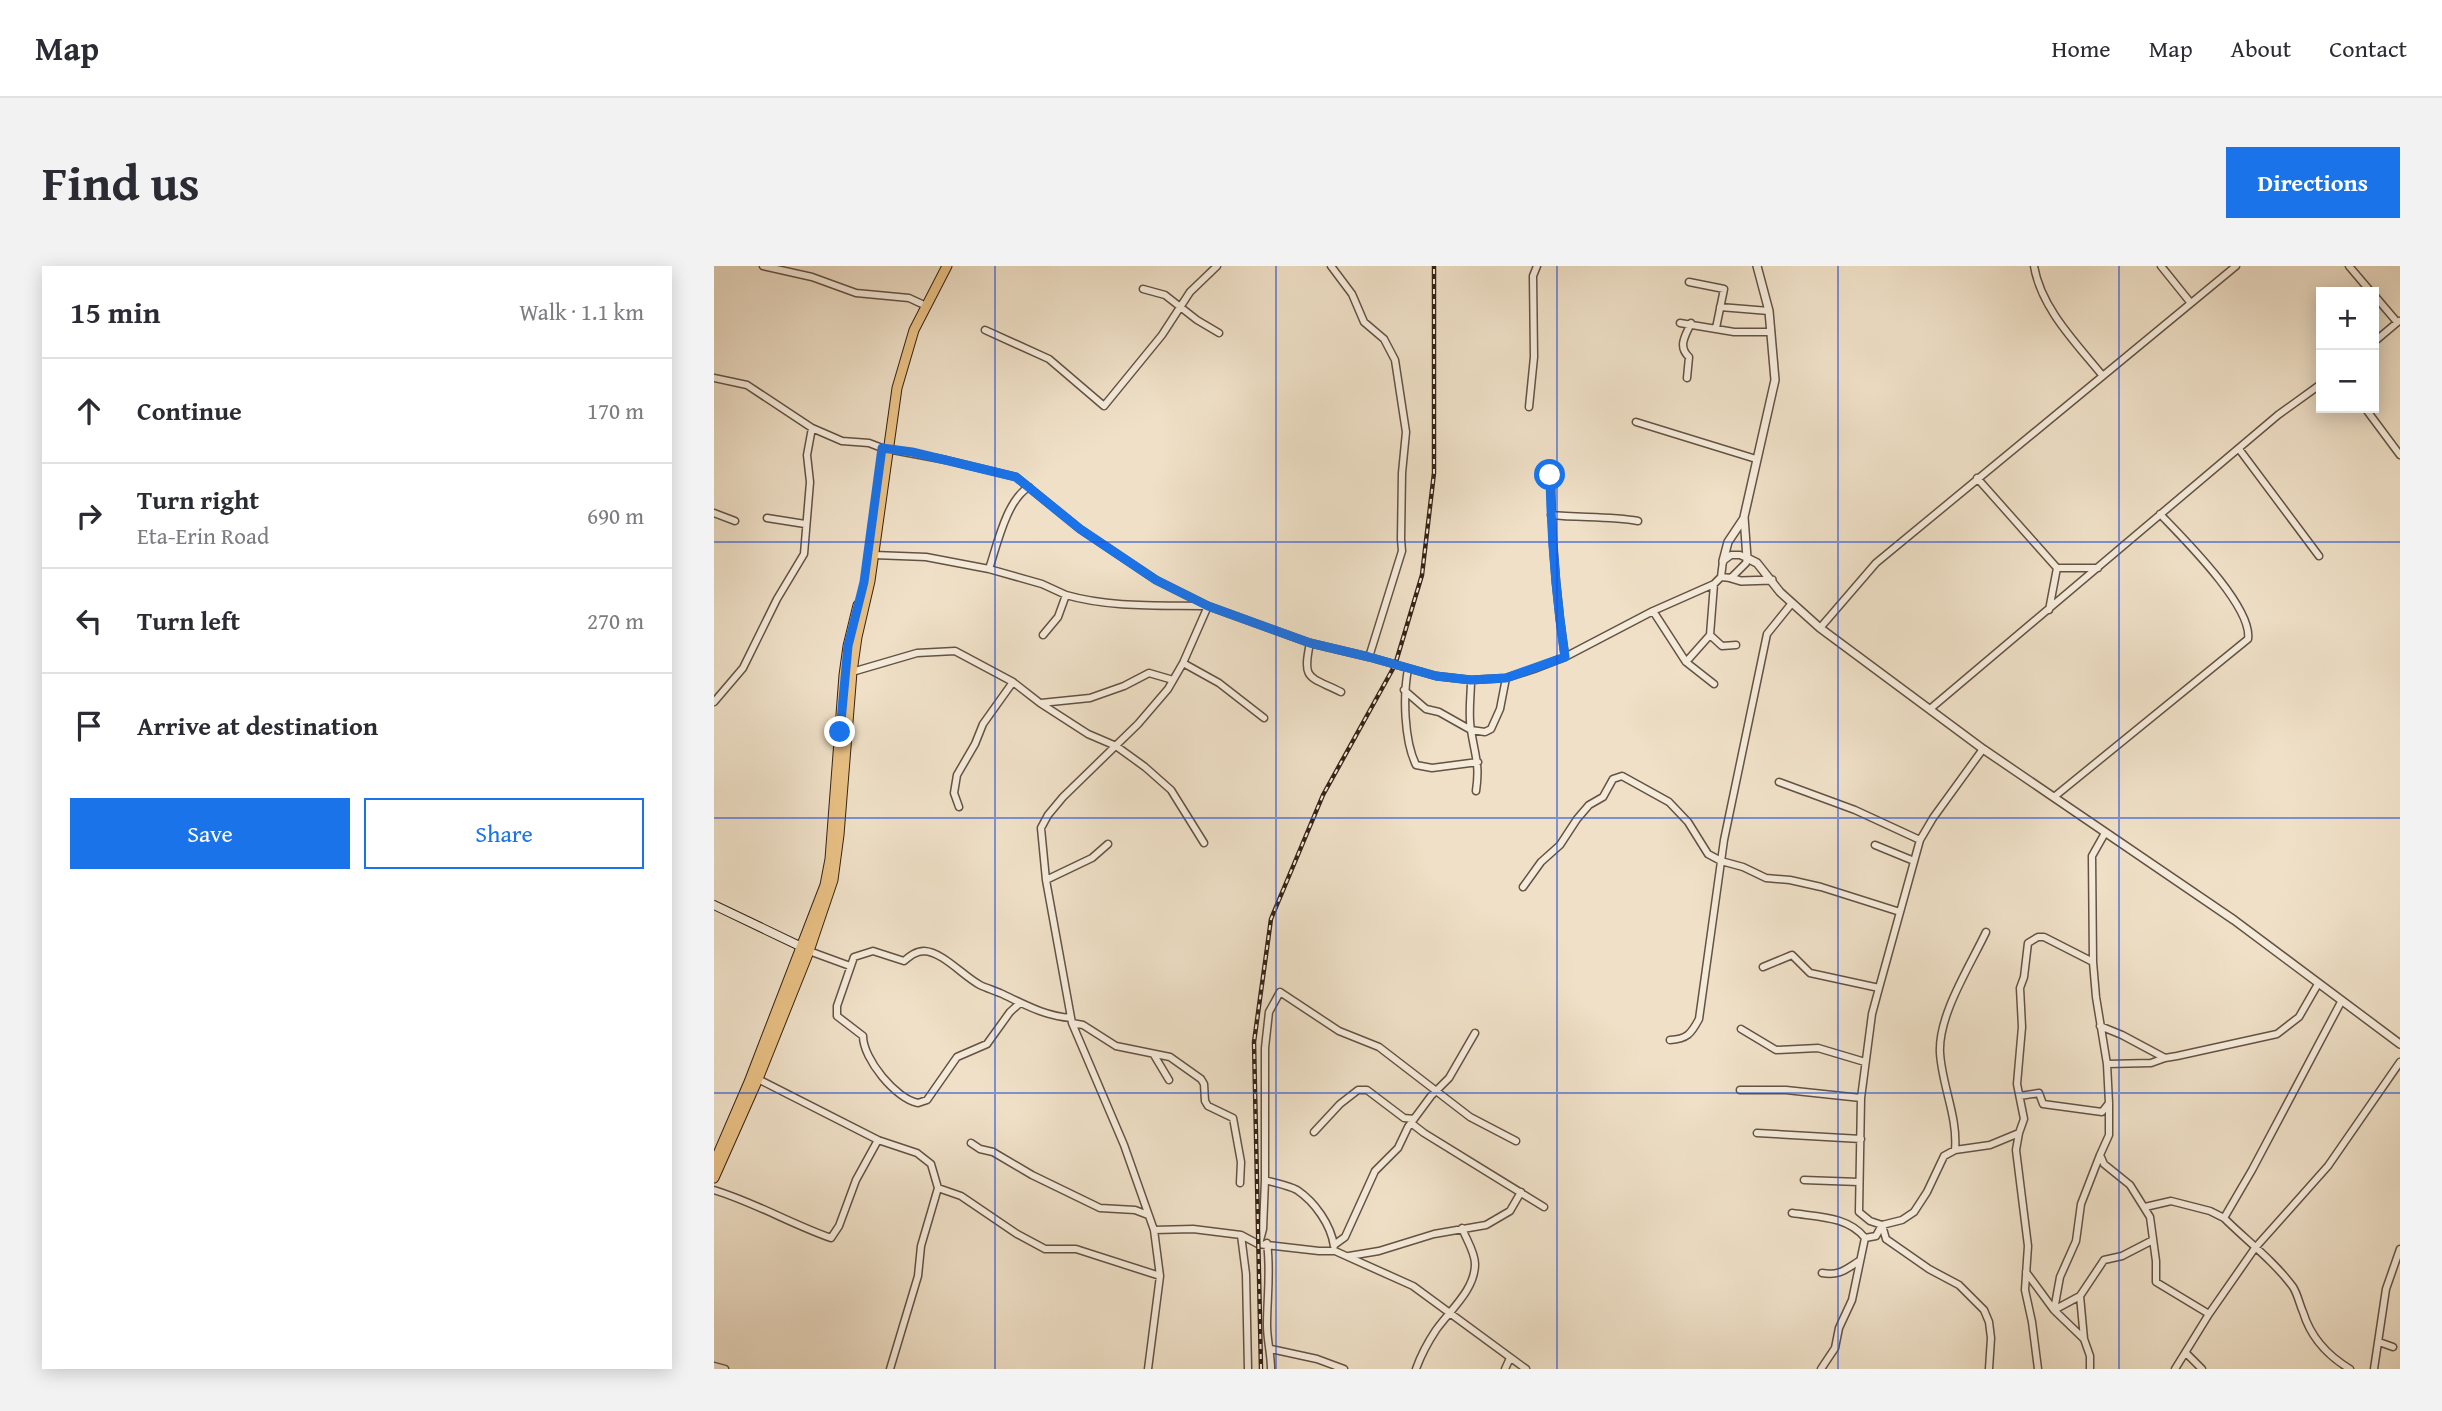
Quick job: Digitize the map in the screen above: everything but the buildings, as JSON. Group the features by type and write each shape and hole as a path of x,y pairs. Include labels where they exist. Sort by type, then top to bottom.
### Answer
{"main road":[{"path":"848,676 874,555 895,368 905,338 940,266"},
{"path":"714,1178 758,1079 835,870 848,676 885,448 905,354 925,307 947,266"},
{"path":"714,905 805,949"},
{"path":"714,1163 805,949"}],"street":[{"path":"763,266 812,277 856,293 909,298 922,304"},
{"path":"985,330 1009,339 1017,346 1042,354 1104,406 1182,307 1190,292 1217,266"},
{"path":"1331,266 1352,294 1364,322 1384,338 1391,349 1406,432 1402,472 1402,551 1369,657"},
{"path":"1529,407 1534,357 1532,276 1537,266"},
{"path":"1731,578 1746,563 1744,517 1775,380 1769,311 1757,266"},
{"path":"2034,266 2037,279 2051,307 2069,335 2102,375"},
{"path":"2161,266 2190,303"},
{"path":"1820,628 1876,563 2236,266"},
{"path":"2348,266 2366,287"},
{"path":"1689,282 1724,289 1716,328"},
{"path":"1143,289 1160,292 1197,320 1219,332"},
{"path":"2379,301 2398,321 2379,338"},
{"path":"1720,307 1769,311"},
{"path":"1680,323 1734,332 1771,332"},
{"path":"1687,378 1689,357 1683,348 1683,342 1691,323"},
{"path":"714,378 747,385 812,428 842,441 869,443 1016,477 1080,529 1145,573 1208,606 1310,643 1436,676 1471,680 1506,678 1565,657 1653,611 1714,584 1721,577 1728,542 1744,517"},
{"path":"1930,709 2278,415 2316,388"},
{"path":"2369,413 2400,455"},
{"path":"1636,422 1756,460"},
{"path":"714,702 743,668 777,599 804,554 810,482 807,455 812,428"},
{"path":"2239,449 2319,556"},
{"path":"1550,475 1556,594 1565,657"},
{"path":"1977,478 2057,568 2098,568"},
{"path":"989,569 1012,507 1020,492 1029,486"},
{"path":"714,513 735,521"},
{"path":"2054,797 2248,639 2250,631 2235,600 2160,514"},
{"path":"1551,516 1609,517 1638,521"},
{"path":"767,518 805,524"},
{"path":"1723,561 1735,554 1757,563 1780,592 1820,628 1983,749 2234,920 2400,1044"},
{"path":"874,555 926,557 989,569 1042,584 1084,600 1208,606"},
{"path":"2049,610 2057,568"},
{"path":"1721,577 1741,581 1772,580"},
{"path":"1686,662 1710,635 1714,584"},
{"path":"1043,635 1058,617 1066,595"},
{"path":"1670,1040 1691,1034 1699,1019 1721,861 1767,634 1792,603"},
{"path":"1148,1369 1160,1276 1154,1230 1124,1145 1072,1020 1046,880 1041,828 1048,814 1168,689 1183,663 1208,606"},
{"path":"1653,611 1686,662 1714,684"},
{"path":"1710,635 1722,646 1736,645"},
{"path":"1310,643 1305,667 1310,676 1341,692"},
{"path":"848,676 917,653 955,651 1013,682 1088,734 1116,746 1171,790 1204,843"},
{"path":"1183,663 1219,682 1264,718"},
{"path":"1408,668 1404,690 1409,751 1416,765 1432,768 1478,762"},
{"path":"1040,703 1090,698 1124,686 1149,673 1172,680"},
{"path":"1404,690 1426,709 1439,712 1471,730 1485,732 1495,724 1506,678"},
{"path":"1471,680 1471,730 1478,762 1476,791"},
{"path":"959,807 954,793 957,775 983,724 1013,682"},
{"path":"1983,749 1920,840 1872,1014 1861,1098 1859,1212 1870,1221 1882,1225 1902,1220 1914,1212 1944,1156 1955,1150 1990,1145 2020,1133"},
{"path":"1523,887 1541,862 1560,845 1588,805 1603,797 1613,779 1622,776 1669,802 1688,822 1708,854 1721,861 1743,867 1766,878 1821,887 1900,912"},
{"path":"1779,782 1855,810 1920,840"},
{"path":"2054,1310 2060,1277 2076,1241 2081,1204 2109,1135 2107,1064 2093,962 2092,856 2095,846 2105,833"},
{"path":"1046,880 1092,858 1108,844"},
{"path":"1875,845 1914,861"},
{"path":"1955,1150 1957,1135 1940,1054 1941,1039 1949,1009 1986,932"},
{"path":"2038,1369 2025,1290 2028,1246 2016,1150 2024,1119 2017,1084 2022,1027 2020,988 2028,943 2038,937 2044,937 2093,962"},
{"path":"805,949 850,966"},
{"path":"1020,1003 1010,1012 988,1044 957,1057 923,1102 913,1102 881,1076 866,1050 863,1036 837,1016 837,1006 854,957 873,951 904,961 925,951 952,963 980,985 1055,1017 1072,1020 1116,1046 1170,1057 1201,1079 1205,1084 1205,1101 1208,1106 1233,1118 1241,1161 1240,1183"},
{"path":"1763,967 1793,956 1810,973 1879,988"},
{"path":"2107,1064 2151,1063 2277,1034 2299,1017 2318,984"},
{"path":"1271,1369 1267,1330 1270,1275 1263,1243 1265,1048 1269,1012 1273,1000 1280,992 1339,1031 1379,1047 1470,1117 1516,1142"},
{"path":"2224,1218 2341,1002"},
{"path":"2100,1026 2165,1058"},
{"path":"1741,1029 1776,1050 1818,1048 1865,1062"},
{"path":"1154,1230 1193,1229 1241,1235 1263,1243 1320,1251 1334,1248 1345,1237 1375,1171 1398,1148 1413,1121 1449,1078 1475,1033"},
{"path":"1153,1054 1169,1080"},
{"path":"2175,1369 2255,1248 2328,1166 2400,1062"},
{"path":"758,1079 878,1140 917,1153 931,1164 938,1188 921,1245 918,1276 890,1369"},
{"path":"1314,1132 1340,1104 1358,1090 1367,1090 1404,1118 1413,1121 1423,1133 1544,1207"},
{"path":"1740,1090 1786,1090 1861,1098"},
{"path":"2020,1096 2039,1093 2043,1104 2102,1112 2109,1103"},
{"path":"1757,1133 1861,1139"},
{"path":"714,1190 831,1238 839,1226 856,1180 878,1140"},
{"path":"971,1143 1100,1208 1135,1210 1148,1214"},
{"path":"2100,1155 2105,1164 2130,1185 2145,1207 2152,1224 2155,1282 2209,1314"},
{"path":"1265,1180 1295,1189 1306,1197 1328,1225 1334,1248"},
{"path":"1804,1180 1859,1182"},
{"path":"938,1188 961,1196 1017,1234 1045,1249 1076,1249 1160,1276"},
{"path":"1347,1256 1379,1251 1434,1234 1486,1225 1510,1211 1521,1192"},
{"path":"2145,1207 2171,1201 2210,1211 2224,1218 2295,1291 2316,1339 2334,1359 2350,1369"},
{"path":"1792,1213 1851,1224 1865,1238"},
{"path":"1865,1238 1876,1236 1882,1225"},
{"path":"1882,1225 1886,1239 1929,1269 1959,1285 1984,1310 1991,1338 1989,1369"},
{"path":"1416,1369 1428,1343 1464,1296 1475,1266 1474,1255 1462,1228"},
{"path":"1241,1235 1248,1369"},
{"path":"1821,1369 1835,1348 1839,1328 1852,1300 1865,1238"},
{"path":"2054,1310 2080,1296 2104,1260 2123,1256 2153,1240"},
{"path":"1334,1248 1413,1286 1526,1369"},
{"path":"2374,1369 2386,1289 2400,1249"},
{"path":"1822,1273 1835,1275 1859,1261"},
{"path":"2026,1272 2054,1310 2084,1339"},
{"path":"1841,1273 1857,1281"},
{"path":"2080,1296 2090,1369"},
{"path":"2379,1342 2393,1347"},
{"path":"1271,1349 1317,1359 1344,1369"},
{"path":"2186,1353 2202,1369"},
{"path":"1504,1369 1510,1357"},
{"path":"714,1366 725,1369"}],"railway":[{"path":"1261,1369 1254,1042 1271,919 1323,795 1395,665 1422,575 1434,473 1434,266"}],"route":[{"path":"840,732 848,646 864,582 882,448 912,452 1016,477 1080,529 1156,580 1208,606 1310,643 1436,676 1471,680 1506,678 1565,657 1551,538 1550,475"}]}
